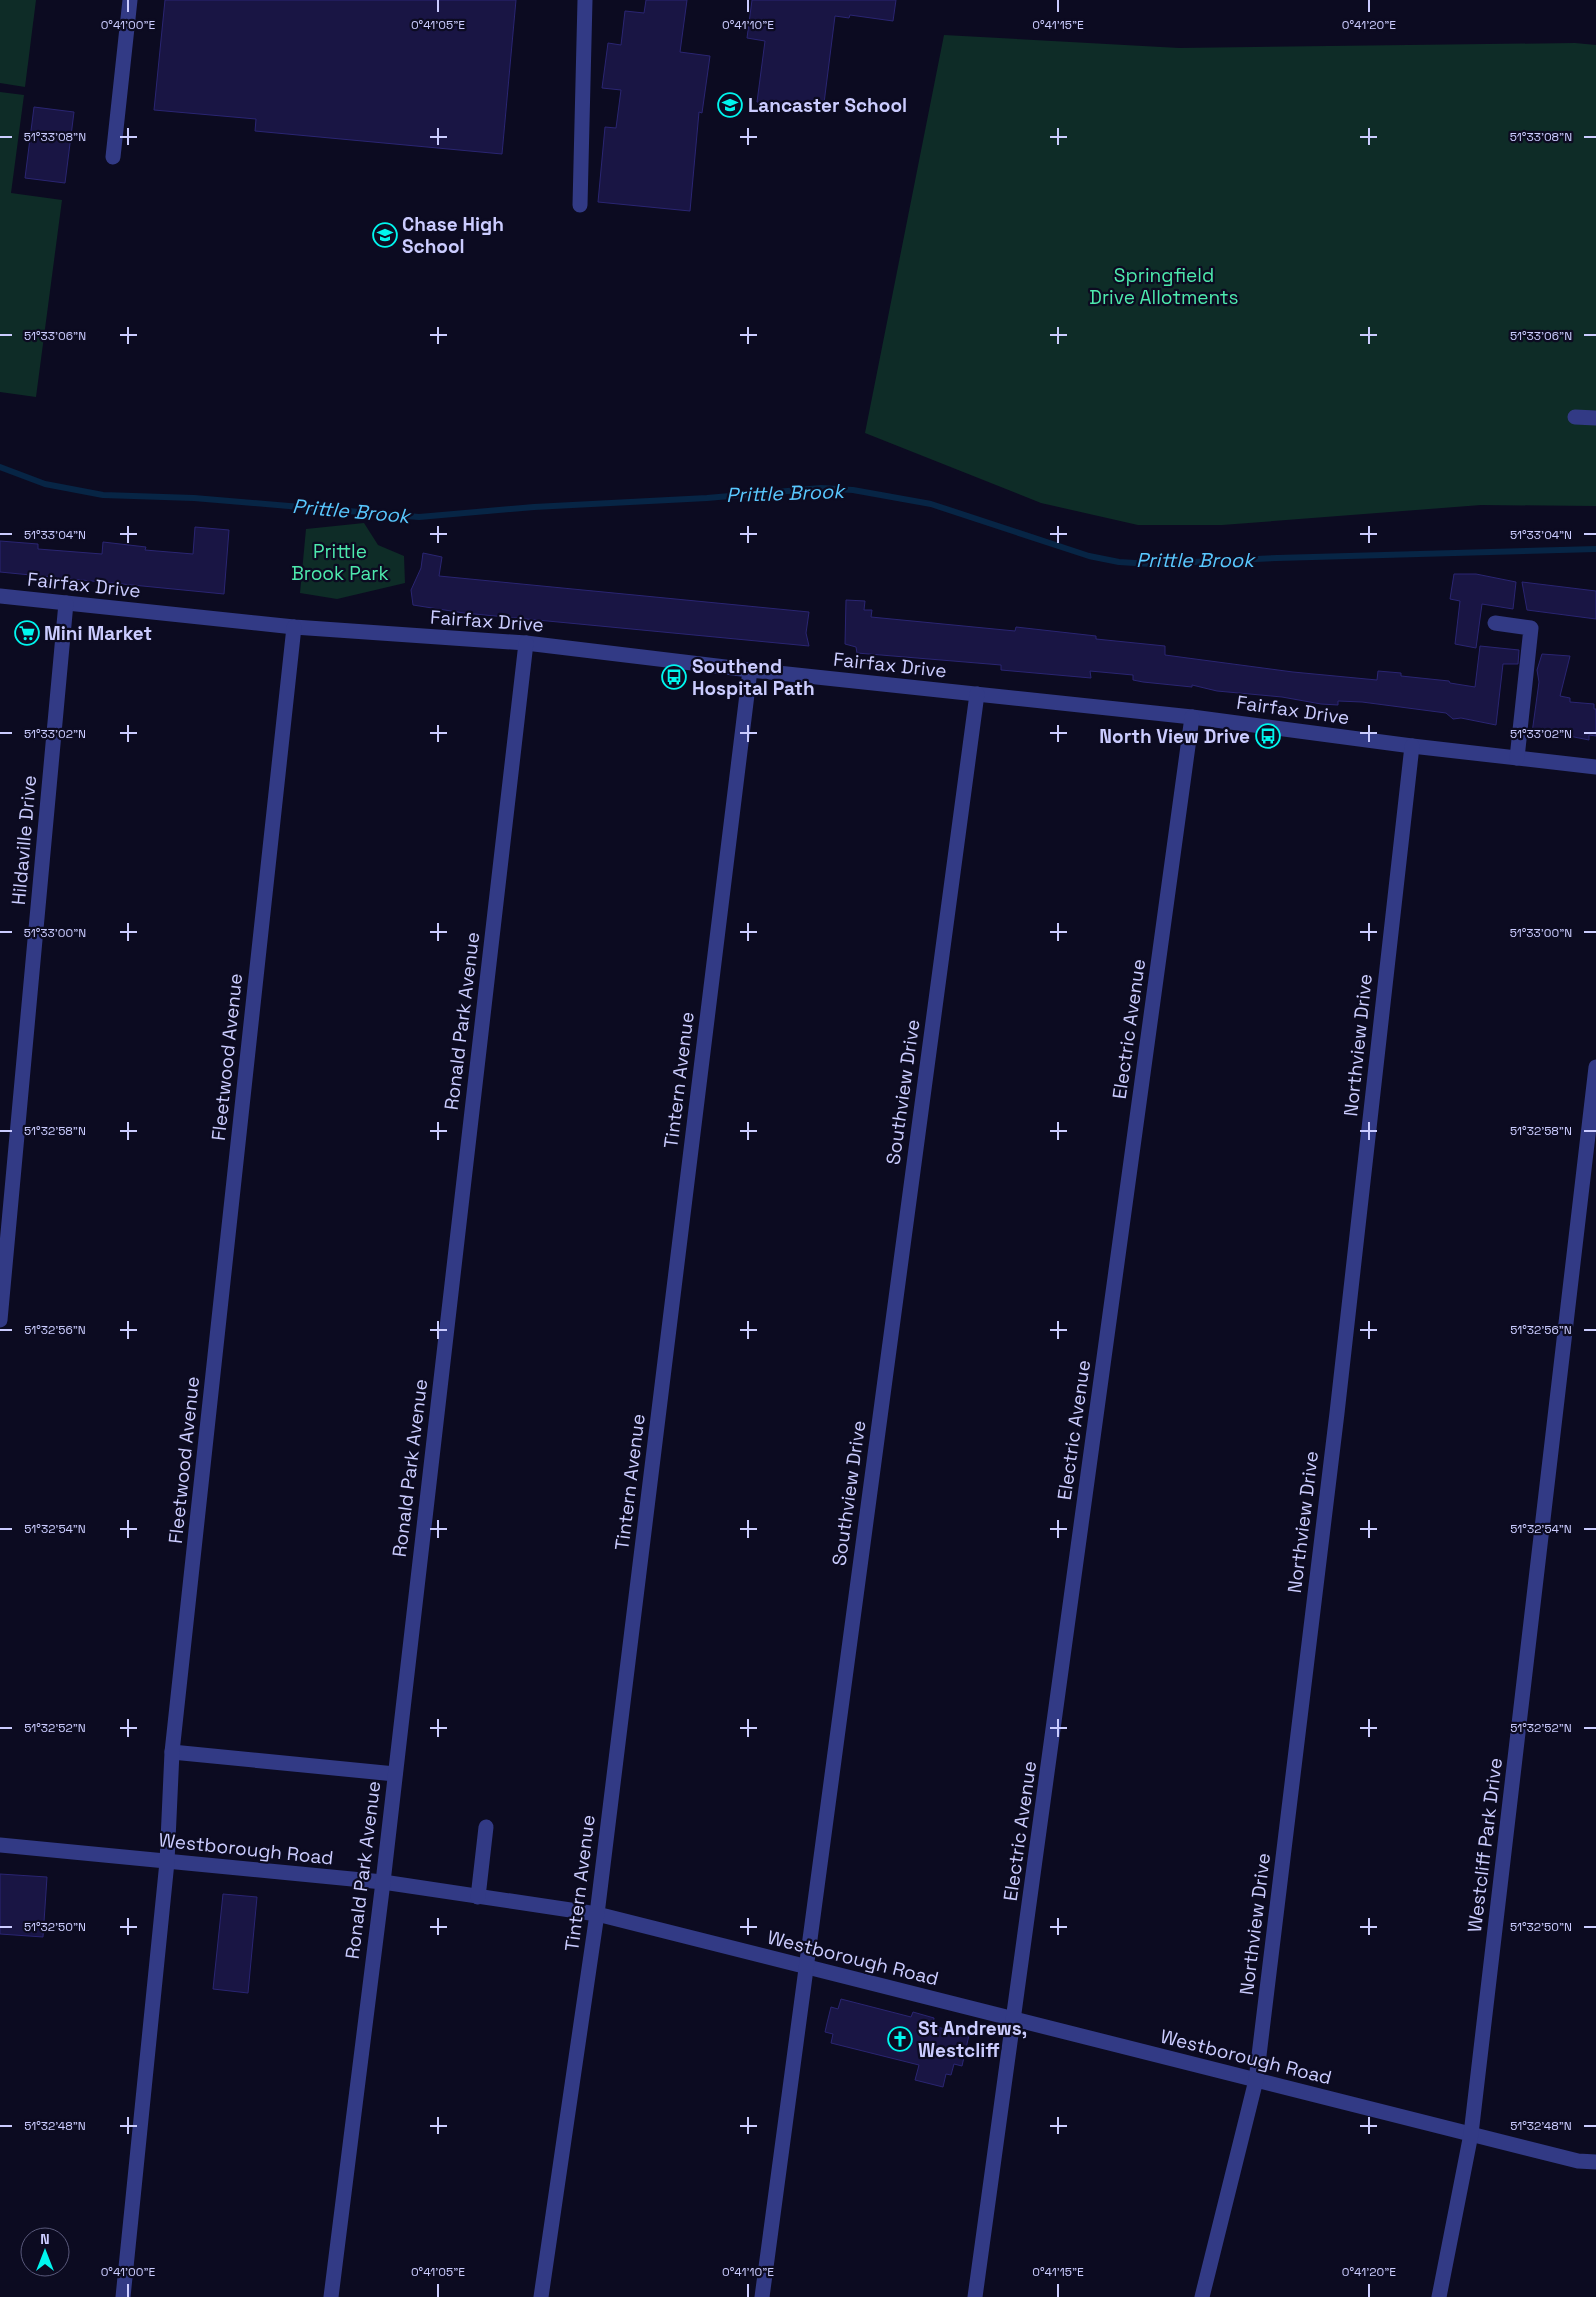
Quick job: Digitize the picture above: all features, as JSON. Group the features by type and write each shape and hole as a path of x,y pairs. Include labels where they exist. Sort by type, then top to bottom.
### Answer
{"street":[{"path":"113,157 130,0"},
{"path":"580,205 585,0"},
{"path":"1576,417 1596,418"},
{"name":"Fairfax Drive","path":"0,596 294,628 526,643 750,670 1192,717 1412,746 1596,766"},
{"name":"Hildaville Drive","path":"0,1320 66,603"},
{"path":"1495,623 1531,628 1516,758"},
{"name":"Fleetwood Avenue","path":"123,2297 167,1862 172,1752 294,628"},
{"name":"Ronald Park Avenue","path":"331,2297 383,1882 526,643"},
{"name":"Tintern Avenue","path":"542,2297 597,1914 750,670"},
{"name":"Southview Drive","path":"762,2297 977,694"},
{"name":"Electric Avenue","path":"975,2297 1192,717"},
{"name":"Northview Drive","path":"1202,2297 1256,2080 1338,1403 1412,746"},
{"name":"Westcliff Park Drive","path":"1439,2297 1471,2134 1596,1067"},
{"path":"172,1752 395,1774"},
{"path":"478,1897 486,1827"},
{"name":"Westborough Road","path":"0,1845 383,1882 597,1914 1578,2161 1596,2162"}],"green space":[{"path":"0,0 36,0 25,87 0,83"},
{"name":"Springfield Drive Allotments","path":"944,35 1179,48 1575,43 1596,45 1596,506 1481,505 1222,525 1138,525 1041,503 865,433"},
{"path":"0,92 24,95 11,193 62,200 36,397 0,392"},
{"name":"Prittle Brook Park","path":"364,523 378,545 404,556 405,583 337,599 300,593 306,529"}],"building":[{"path":"165,0 516,0 502,154 255,131 256,119 154,110"},
{"path":"646,0 687,0 680,52 710,56 702,113 699,112 690,211 598,202 605,127 616,128 621,90 602,88 608,43 621,45 625,11 644,13"},
{"path":"752,0 896,0 893,21 850,15 849,18 835,16 823,111 757,102 765,41 747,38"},
{"path":"34,107 74,112 65,183 25,178"},
{"path":"195,527 229,530 224,594 0,572 0,541 38,544 38,549 102,554 103,542 146,547 145,550 193,554"},
{"path":"423,553 442,557 439,576 809,612 806,633 809,646 464,613 413,605 411,590 421,568"},
{"path":"1454,574 1476,574 1516,582 1513,609 1482,604 1476,648 1455,644 1460,601 1450,599"},
{"path":"1522,582 1596,591 1596,619 1527,610"},
{"path":"846,600 865,601 864,610 872,610 871,617 1015,631 1016,627 1096,636 1096,639 1165,646 1165,655 1293,672 1377,680 1378,671 1401,673 1401,676 1449,681 1450,683 1475,687 1480,646 1519,650 1518,664 1503,664 1496,725 1461,718 1453,719 1446,713 1362,702 1338,701 1338,705 1321,704 1282,697 1217,691 1192,685 1192,687 1143,682 1133,680 1133,675 1090,671 1091,678 1001,670 1001,665 857,653 856,647 845,644"},
{"path":"1542,654 1570,656 1560,696 1570,698 1570,702 1594,704 1594,709 1596,709 1596,736 1589,735 1589,740 1564,735 1532,733 1539,682 1537,670"},
{"path":"0,1874 47,1877 43,1937 0,1934"},
{"path":"223,1894 257,1897 248,1993 213,1989"},
{"name":"St Andrews, Westcliff","path":"841,1999 911,2017 913,2012 934,2018 933,2026 969,2035 962,2066 954,2064 951,2075 946,2074 943,2087 915,2080 919,2065 831,2043 833,2034 825,2032 827,2023 831,2007 838,2009"}],"waterway":[{"name":"Prittle Brook","path":"0,467 45,484 103,495 194,498 419,517 534,507 707,498 821,488 853,490 931,504 1089,556 1119,562 1151,564 1277,558 1596,549"}],"place":[{"name":"Lancaster School","path":"730,105"},
{"name":"Chase High School","path":"385,235"},
{"name":"Mini Market","path":"27,633"},
{"name":"Southend Hospital Path","path":"674,677"},
{"name":"North View Drive","path":"1268,736"},
{"name":"St Andrews, Westcliff","path":"900,2039"}]}
